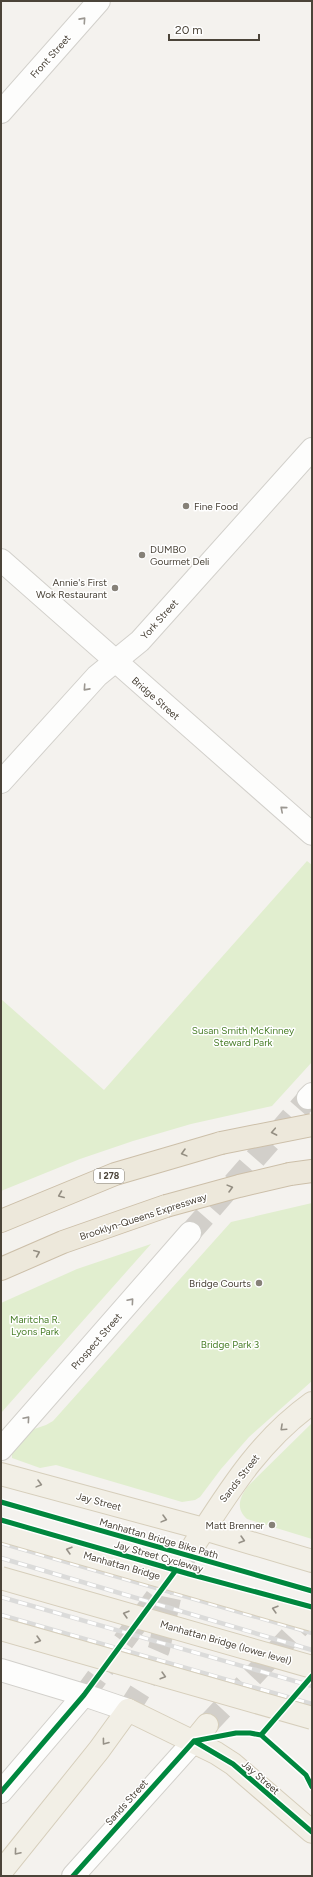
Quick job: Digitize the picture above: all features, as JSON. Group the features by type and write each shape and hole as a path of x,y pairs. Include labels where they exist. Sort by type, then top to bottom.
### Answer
{"highway":[{"name":"I 278","path":"1,1221 115,1174 221,1142 312,1125"},
{"name":"Brooklyn-Queens Expressway","path":"1,1269 63,1242 166,1206 239,1186 290,1174 312,1171"}],"main road":[{"name":"Sands Street","path":"199,1537 219,1504 248,1464 280,1431 312,1402"},
{"name":"Jay Street","path":"1,1474 199,1537 312,1561"},
{"name":"Manhattan Bridge","path":"1,1530 312,1620"},
{"name":"Manhattan Bridge (lower level)","path":"1,1578 312,1667"},
{"path":"1,1629 312,1718"},
{"name":"Jay Street","path":"128,1710 201,1733 233,1764 312,1832"},
{"path":"1,1872 99,1750 128,1710"}],"street":[{"name":"Front Street","path":"1,112 99,1"},
{"name":"York Street","path":"1,782 88,685 140,641 312,450"},
{"name":"Bridge Street","path":"1,560 312,834"},
{"name":"Prospect Street","path":"1,1449 190,1233"},
{"name":"Jay Street","path":"1,1670 84,1694 128,1710"},
{"path":"1,1792 84,1694"},
{"name":"Sands Street","path":"73,1876 201,1733"}],"green space":[{"name":"Susan Smith McKinney Steward Park","path":"307,861 312,865 312,1062 272,1106 191,1124 133,1141 80,1159 1,1191 1,999 104,1090"},
{"name":"Bridge Park 3","path":"312,1203 312,1381 249,1437 221,1469 200,1497 195,1500 182,1502 56,1465 40,1468 12,1458 12,1453 34,1429 53,1421 231,1222"},
{"name":"Maritcha R. Lyons Park","path":"151,1244 1,1413 1,1303 77,1269"},
{"path":"312,1423 312,1539 247,1519 241,1511 240,1504 247,1487"}],"tunnel":[{"path":"190,1233 308,1098"},
{"path":"128,1710 142,1688 159,1649 176,1570 194,1545"},
{"path":"84,1695 176,1570"},
{"path":"207,1725 312,1613"}],"railway":[{"path":"1,1543 312,1633"},
{"path":"1,1558 312,1650"},
{"path":"1,1597 312,1686"},
{"path":"1,1615 312,1704"}],"cycle path":[{"name":"Manhattan Bridge Bike Path","path":"1,1502 312,1591"},
{"name":"Jay Street Cycleway","path":"1,1520 189,1574 312,1607"},
{"name":"Jay Street Cycleway","path":"1,1792 84,1695 176,1570"},
{"path":"261,1735 312,1676"},
{"path":"194,1741 236,1733 261,1735 306,1775 312,1787"},
{"path":"194,1741 233,1764 312,1832"},
{"path":"73,1876 194,1741"}],"place":[{"name":"Fine Food","path":"186,506"},
{"name":"DUMBO Gourmet Deli","path":"142,555"},
{"name":"Annie's First Wok Restaurant","path":"115,588"},
{"name":"Bridge Courts","path":"259,1283"},
{"name":"Matt Brenner","path":"272,1525"}]}
